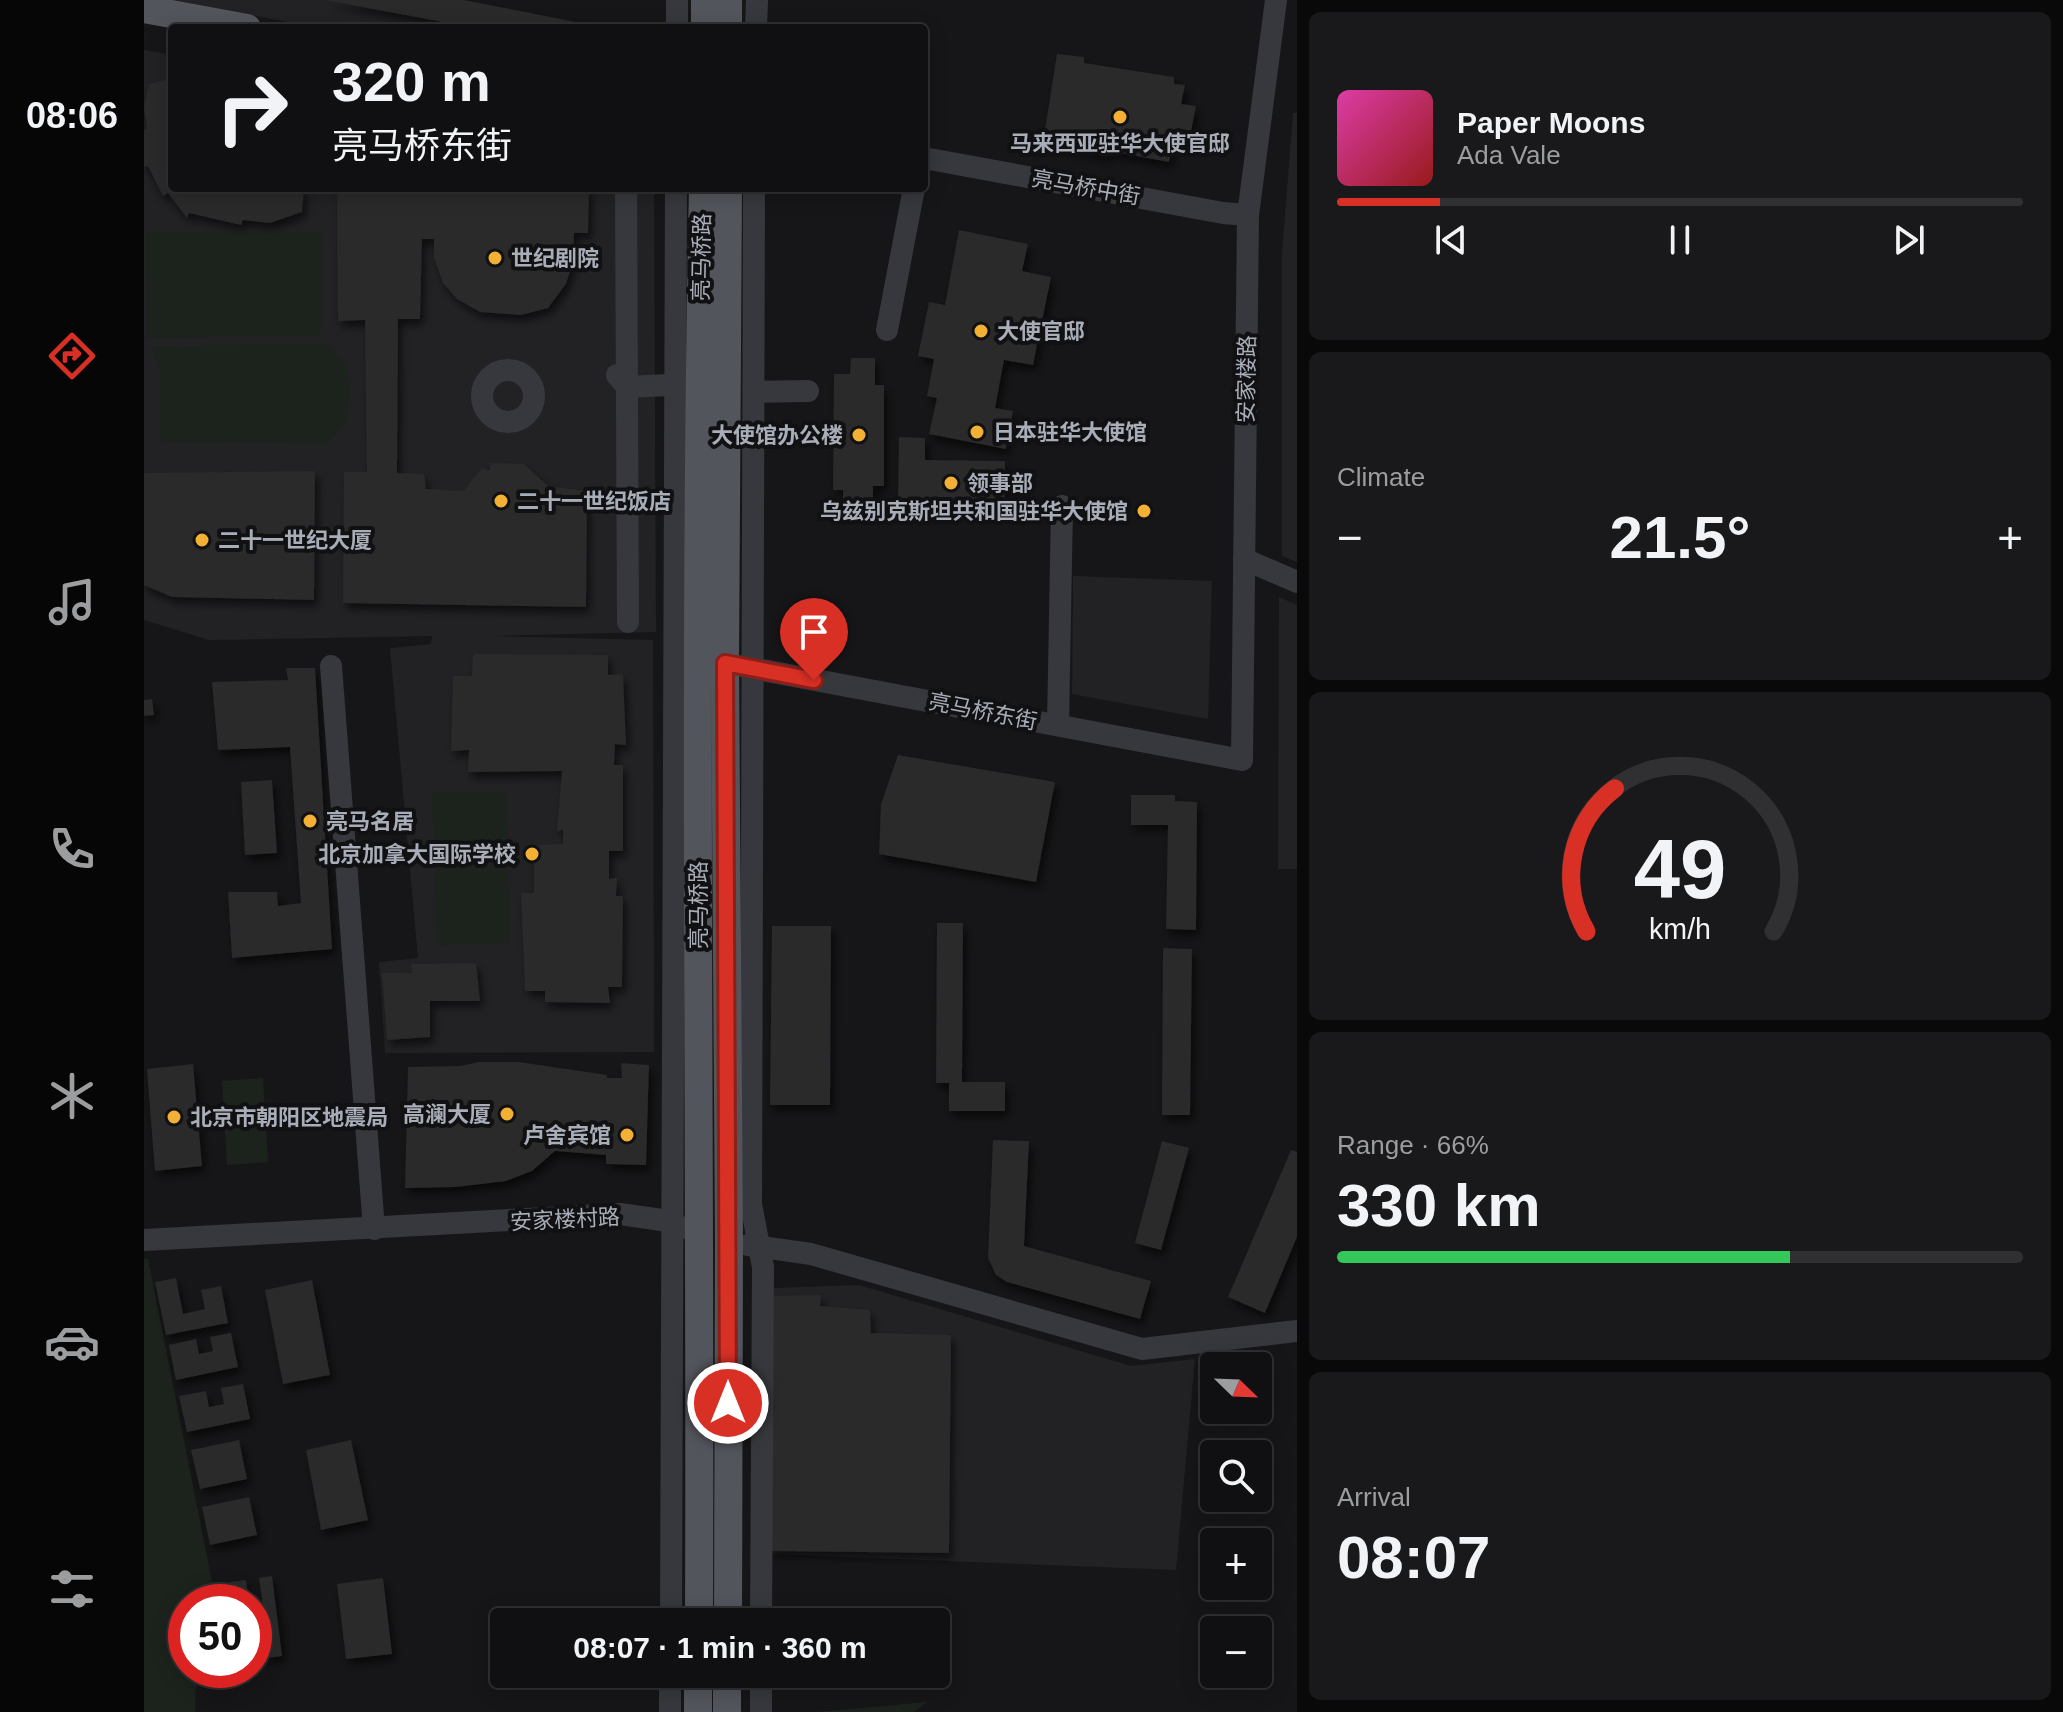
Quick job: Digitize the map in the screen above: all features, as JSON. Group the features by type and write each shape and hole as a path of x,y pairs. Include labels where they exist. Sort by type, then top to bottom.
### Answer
{"main road":[{"path":"705,0 705,24"},
{"path":"728,0 728,24"},
{"path":"144,9 225,24"},
{"path":"144,26 168,30"},
{"name":"亮马桥路","path":"699,1608 700,1234 687,384 703,192"},
{"name":"亮马桥路","path":"728,192 725,663 728,1608"},
{"path":"698,1688 698,1712"},
{"path":"727,1688 727,1712"}],"street":[{"path":"677,0 677,24"},
{"path":"756,24 757,0"},
{"name":"安家楼路","path":"1242,760 1248,215 1276,0"},
{"name":"亮马桥中街","path":"928,159 1248,215"},
{"path":"626,192 621,379 628,622"},
{"path":"671,1608 672,1223 687,384 676,192"},
{"path":"754,192 751,1204 763,1267 761,1608"},
{"path":"887,330 913,192"},
{"path":"621,379 687,384"},
{"path":"754,392 808,391"},
{"path":"1058,725 1062,506"},
{"path":"1244,559 1297,582"},
{"name":"亮马桥东街","path":"725,663 1242,760"},
{"path":"331,666 374,1229"},
{"name":"安家楼村路","path":"144,1240 620,1214 672,1223 729,1242 811,1254 1142,1349 1297,1331"},
{"path":"684,1608 699,1563"},
{"path":"670,1688 670,1712"},
{"path":"761,1688 761,1712"}],"shaded area":[{"path":"172,0 455,0 582,24 298,24"},
{"path":"144,50 168,54 168,192 654,192 656,632 492,636 653,640 654,1052 385,1053 379,962 418,958 390,648 431,644 432,636 209,640 144,620"},
{"path":"1293,113 1297,113 1297,562 1282,556 1282,253"},
{"path":"146,232 321,232 321,335 147,338"},
{"path":"328,344 347,367 350,395 345,421 328,443 161,441 160,369 151,346"},
{"path":"1073,576 1212,581 1208,719 1072,694"},
{"path":"1279,597 1297,605 1297,869 1278,869"},
{"path":"506,792 510,943 437,945 432,793"},
{"path":"263,1078 268,1162 227,1165 222,1081"},
{"path":"144,1259 148,1259 212,1584 168,1584 168,1688 196,1688 195,1712 144,1712"},
{"path":"859,1285 1131,1366 1195,1359 1176,1570 768,1554 774,1288"},
{"path":"927,1702 914,1712 818,1712"}],"building":[{"path":"325,0 464,0 586,24 454,24"},
{"name":"马来西亚驻华大使官邸","path":"1057,54 1084,57 1084,63 1174,77 1174,84 1185,85 1181,104 1196,106 1191,131 1177,128 1169,162 1109,151 1109,156 1043,143"},
{"path":"168,79 168,192 304,192 302,212 270,223 243,220 241,225 189,213 187,218 168,193 163,196 148,166 144,167 144,130 147,129 144,106 149,84"},
{"path":"337,192 589,192 588,233 574,233 573,261 566,284 548,308 521,315 480,312 457,299 443,283 434,258 434,239 422,239 420,319 398,319 397,473 424,474 426,489 463,491 482,468 490,471 490,463 524,464 548,486 587,491 586,607 343,603 344,472 367,472 365,320 338,321"},
{"name":"大使官邸","path":"959,230 1028,244 1022,271 1051,277 1033,365 1004,360 995,408 1013,411 1006,449 929,434 937,398 927,396 934,359 918,356 929,302 945,305"},
{"name":"大使馆办公楼","path":"851,358 875,358 875,385 884,385 884,486 873,486 873,509 843,509 843,490 833,490 834,374 850,374"},
{"name":"领事部","path":"899,437 925,438 925,460 1005,461 1005,506 898,504"},
{"path":"315,471 314,600 172,597 144,585 144,473"},
{"path":"473,654 608,655 608,675 623,674 626,745 615,744 614,765 623,765 623,851 609,851 609,879 617,878 616,896 623,896 622,987 608,987 610,1003 545,1002 545,991 525,991 521,893 534,893 534,845 563,844 563,830 557,831 562,771 468,772 469,750 451,751 453,676 472,676"},
{"name":"亮马名居","path":"286,668 315,668 332,949 232,958 228,892 277,892 278,906 301,903 290,747 218,750 212,682 288,680"},
{"path":"152,699 154,715 144,716 144,700"},
{"path":"898,755 1055,782 1036,882 879,854 881,804"},
{"name":"亮马名居","path":"272,780 277,853 245,855 241,782"},
{"path":"1131,795 1175,795 1175,801 1197,802 1196,930 1166,929 1168,825 1131,825"},
{"path":"937,923 963,923 962,1082 1005,1082 1005,1111 949,1111 949,1083 936,1083"},
{"path":"772,926 831,926 830,1105 770,1105"},
{"path":"1163,948 1192,949 1190,1115 1162,1115"},
{"path":"476,963 480,1001 430,1001 430,1037 387,1040 382,973 412,973 411,964"},
{"name":"高澜大厦","path":"479,1062 519,1062 607,1075 607,1078 622,1078 621,1063 649,1065 646,1165 606,1164 606,1155 555,1151 532,1171 506,1181 456,1187 405,1188 408,1067 460,1066"},
{"name":"北京市朝阳区地震局","path":"193,1064 202,1166 155,1171 147,1069"},
{"path":"993,1140 1029,1141 1024,1246 1151,1281 1140,1319 1007,1282 996,1275 988,1258"},
{"path":"1162,1141 1189,1148 1161,1250 1135,1243"},
{"path":"1291,1150 1297,1152 1297,1237 1265,1313 1228,1297"},
{"path":"176,1278 183,1314 205,1309 201,1290 221,1286 228,1323 166,1335 155,1282"},
{"path":"312,1280 330,1375 283,1384 265,1290"},
{"path":"821,1295 820,1306 870,1310 871,1333 951,1335 949,1553 770,1551 767,1296"},
{"path":"231,1333 238,1367 176,1380 169,1345 196,1339 199,1354 213,1351 210,1337"},
{"path":"243,1384 250,1419 187,1432 179,1396 206,1391 209,1407 224,1404 221,1388"},
{"path":"239,1440 247,1479 200,1489 191,1450"},
{"path":"351,1440 368,1520 321,1530 306,1450"},
{"path":"249,1497 257,1535 210,1545 202,1507"},
{"path":"272,1576 282,1656 272,1657 272,1584 260,1584 259,1578"},
{"path":"383,1578 392,1654 346,1659 337,1584"},
{"path":"246,1580 247,1584 229,1584"}],"place":[{"name":"马来西亚驻华大使官邸","path":"1120,117"},
{"name":"世纪剧院","path":"495,258"},
{"name":"大使官邸","path":"981,331"},
{"name":"日本驻华大使馆","path":"977,432"},
{"name":"大使馆办公楼","path":"859,435"},
{"name":"领事部","path":"951,483"},
{"name":"二十一世纪饭店","path":"501,501"},
{"name":"乌兹别克斯坦共和国驻华大使馆","path":"1144,511"},
{"name":"二十一世纪大厦","path":"202,540"},
{"name":"亮马名居","path":"310,821"},
{"name":"北京加拿大国际学校","path":"532,854"},
{"name":"高澜大厦","path":"507,1114"},
{"name":"北京市朝阳区地震局","path":"174,1117"},
{"name":"卢舍宾馆","path":"627,1135"}],"route":[{"path":"728,1403 725,663 814,680"}]}
